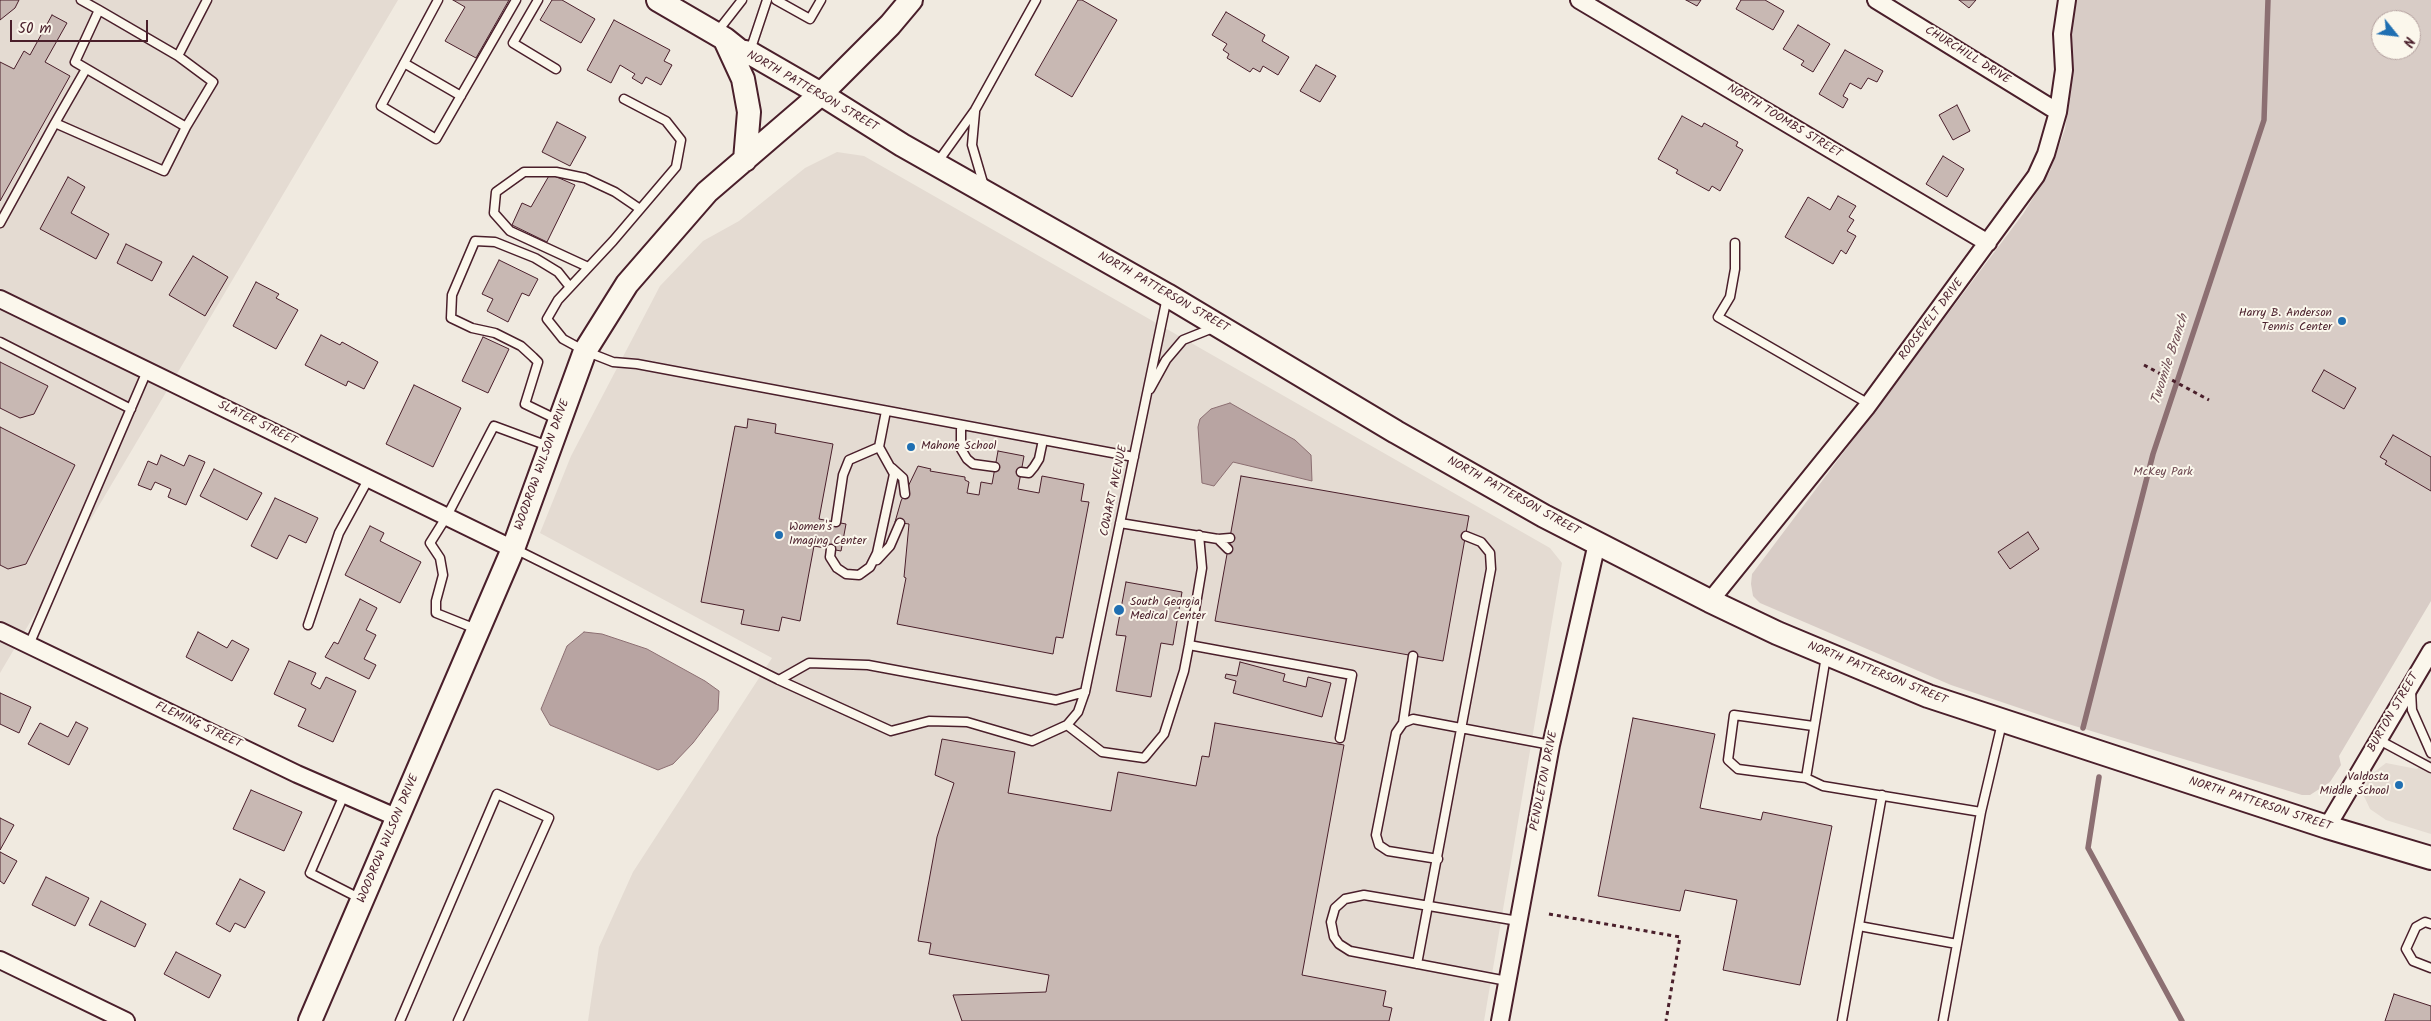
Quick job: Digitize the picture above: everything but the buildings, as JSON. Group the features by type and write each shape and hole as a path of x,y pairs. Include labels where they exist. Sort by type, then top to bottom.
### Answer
{"main road":[{"name":"NORTH PATTERSON STREET","path":"658,0 720,36 740,51 750,53 821,94 936,164 1167,295 1405,437 1597,543 1710,601 1826,654 1928,696 2002,722 2327,827 2431,858"},
{"name":"WOODROW WILSON DRIVE","path":"310,1021 513,548 585,351 627,284 707,192 821,94 890,25 905,3"},
{"path":"720,36 743,80 749,112 745,160"}],"street":[{"name":"NORTH TOOMBS STREET","path":"1579,0 1988,243"},
{"name":"CHURCHILL DRIVE","path":"1876,0 2058,112"},
{"name":"ROOSEVELT DRIVE","path":"1710,601 1869,404 2036,176 2046,154 2058,112 2064,70 2062,34 2067,0"},
{"name":"SLATER STREET","path":"0,299 513,548"},
{"name":"PENDLETON DRIVE","path":"1500,1021 1552,745 1597,543"},
{"name":"FLEMING STREET","path":"0,630 182,720 398,818"},
{"name":"BURTON STREET","path":"2327,827 2431,651"},
{"path":"0,960 126,1021"}],"lane":[{"path":"55,123 164,171 212,82 178,56 81,0"},
{"path":"178,56 207,0"},
{"path":"438,0 381,106 436,139 516,0"},
{"path":"538,0 513,43 556,69"},
{"path":"720,36 742,0"},
{"path":"750,53 767,0"},
{"path":"776,0 810,19 821,0"},
{"path":"936,164 975,110 1036,0"},
{"path":"99,10 75,62 186,128"},
{"path":"404,63 461,96"},
{"path":"0,222 86,69"},
{"path":"624,99 666,121 681,140 676,167 558,300 547,319 563,339 585,351 613,362 1134,457"},
{"path":"975,110 972,145 976,164 986,192"},
{"path":"588,267 510,231 494,213 496,192 524,172 556,172 585,178 615,192 640,209"},
{"path":"560,420 525,404 538,362 521,346 495,333 472,328 451,318 452,296 475,241 495,242 535,258 558,272 570,287"},
{"path":"1735,243 1736,269 1730,297 1718,317 1869,404"},
{"name":"COWART AVENUE","path":"1067,725 1078,712 1085,692 1167,295"},
{"path":"1146,395 1166,360 1183,340 1219,326"},
{"path":"0,342 131,408"},
{"path":"29,645 147,370"},
{"path":"870,567 878,553 894,474 879,447 886,411"},
{"path":"961,425 961,449 967,459 973,464 995,467"},
{"path":"478,630 436,613 436,601 443,574 440,558 430,543 447,516 494,426 550,447"},
{"path":"1022,472 1029,473 1034,467 1039,459 1043,440"},
{"path":"836,522 844,475 849,460 879,447"},
{"path":"889,464 903,478 905,494"},
{"path":"308,625 340,533 369,478"},
{"path":"831,549 830,557 837,568 846,574 859,574 870,567 890,546 900,523"},
{"path":"1120,523 1218,539 1230,538"},
{"path":"513,548 779,680 891,731 929,721 967,722 1032,741 1067,725 1102,752 1144,758 1164,734 1184,671 1202,568 1199,535"},
{"path":"1417,964 1427,906 1438,859 1490,569 1490,553 1481,542 1466,536"},
{"path":"1218,539 1228,549"},
{"path":"1189,646 1352,676 1340,738"},
{"path":"1806,778 1826,654"},
{"path":"1413,656 1403,723 1396,734 1376,835 1379,845 1388,851 1438,859"},
{"path":"779,680 809,663 868,665 1056,700 1085,692"},
{"path":"2411,685 2412,710 2431,753"},
{"path":"1813,726 1734,715 1728,760 1738,769 1806,778 1823,786 1981,812"},
{"path":"1403,723 1414,719 1552,745"},
{"path":"1943,1021 1981,812 2002,722"},
{"path":"2379,740 2431,768"},
{"path":"344,794 310,874 363,900"},
{"path":"400,1021 497,794 549,818 458,1021"},
{"path":"1842,1021 1882,796"},
{"path":"1507,981 1350,951 1339,944 1334,937 1331,922 1335,908 1345,899 1364,895 1518,921"},
{"path":"2431,924 2426,922 2416,927 2406,949 2413,961 2431,968"},
{"path":"1859,926 1958,944"}],"path":[{"path":"2144,365 2209,400"},
{"path":"1549,914 1680,937 1666,1021"}],"shaded area":[{"path":"0,0 398,0 0,673"},
{"name":"South Georgia Medical Center","path":"837,152 864,156 1550,548 1562,563 1484,1021 588,1021 599,947 633,872 772,658 540,533 571,456 660,286 703,241 739,221 805,168"},
{"path":"1230,403 1295,440 1311,455 1312,481 1233,462 1214,486 1202,483 1198,427 1200,419 1211,409"},
{"path":"584,632 602,634 647,649 705,681 719,691 718,710 693,743 673,764 658,770 550,725 541,709 567,646"},
{"name":"Valdosta Middle School","path":"2431,752 2431,834 2386,820 2370,809 2363,794 2369,776 2386,763 2417,769"}],"green space":[{"name":"McKey Park","path":"2074,0 2431,0 2431,601 2339,756 2341,765 2330,782 2310,795 2302,795 2055,720 1951,685 1760,603 1753,596 1752,574 2023,214 2050,171 2065,129 2071,88 2069,28"}],"waterway":[{"name":"Twomile Branch","path":"2083,728 2153,454 2264,120 2268,0"},
{"path":"2099,777 2088,848 2182,1021"}],"place":[{"name":"Harry B. Anderson Tennis Center","path":"2342,321"},
{"name":"Mahone School","path":"911,447"},
{"name":"Women's Imaging Center","path":"779,535"},
{"name":"South Georgia Medical Center","path":"1119,610"},
{"name":"Valdosta Middle School","path":"2399,785"}]}
